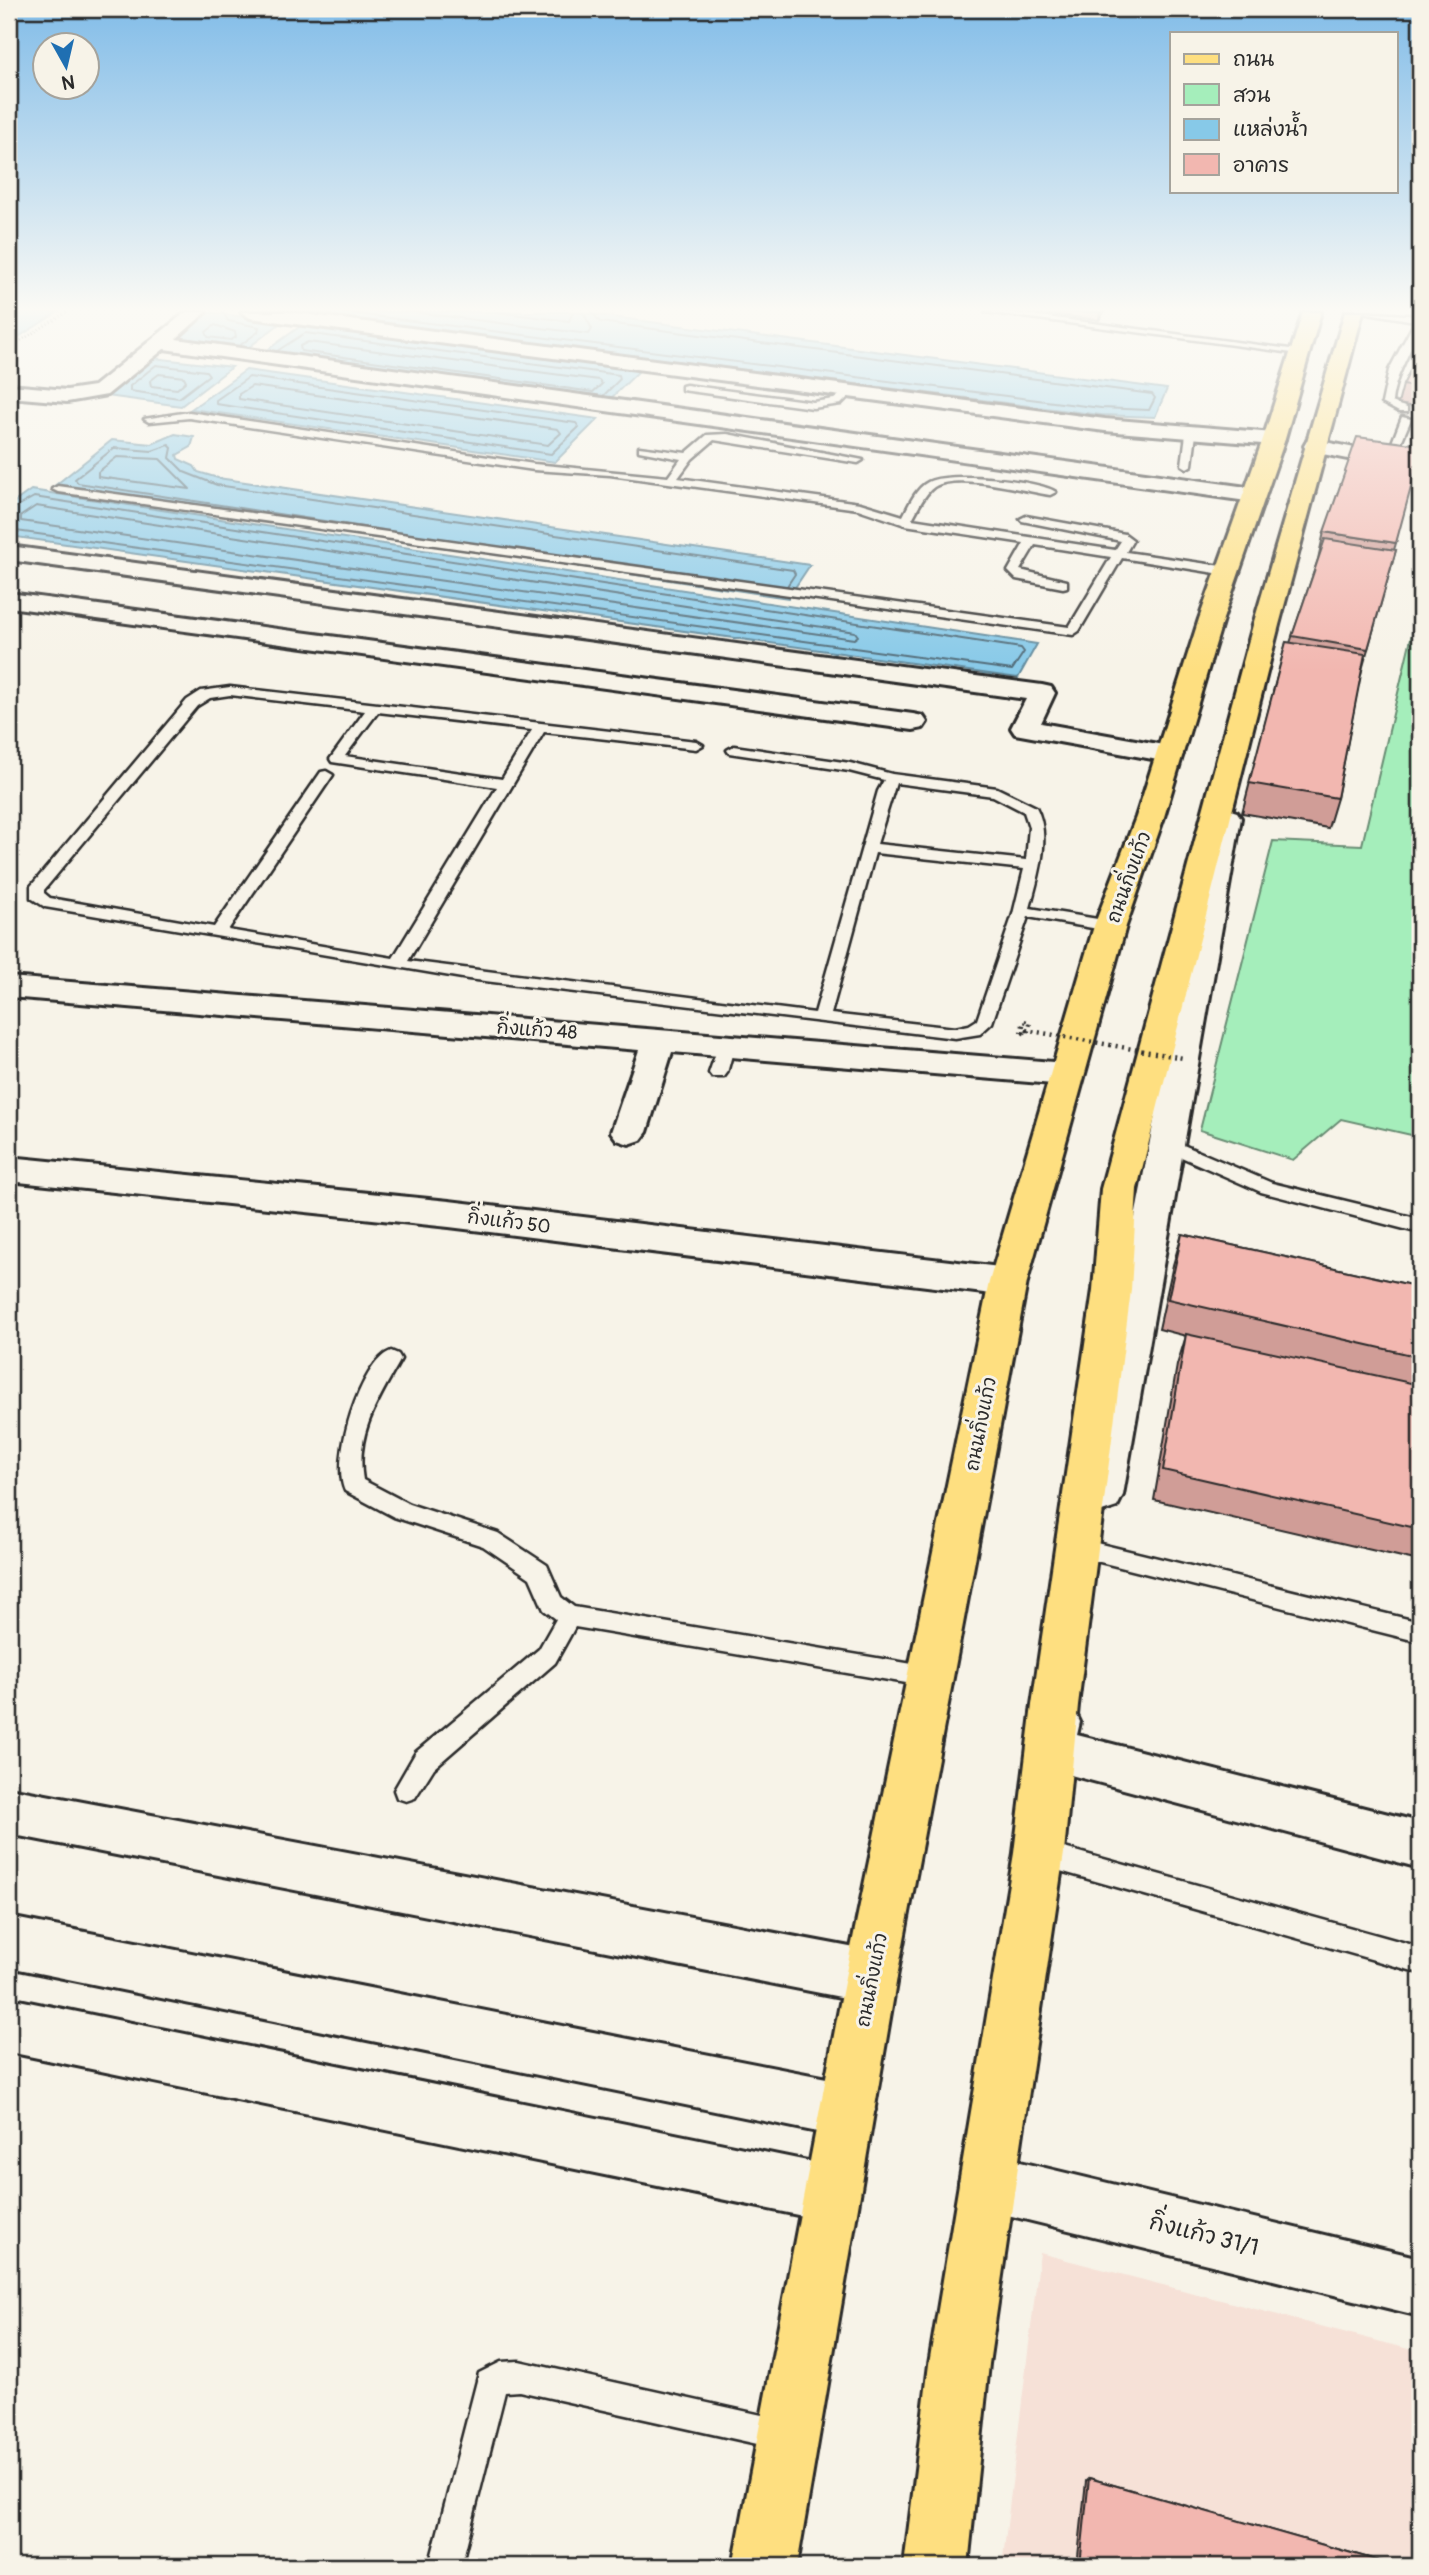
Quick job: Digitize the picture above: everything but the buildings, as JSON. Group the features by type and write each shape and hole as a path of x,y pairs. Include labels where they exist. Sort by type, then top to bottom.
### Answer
{"main road":[{"name":"ถนนกิ่งแก้ว","path":"936,2566 959,2364 1040,1853 1050,1750 1084,1548 1112,1290 1119,1189 1150,1136 1260,647 1291,432"},
{"name":"ถนนกิ่งแก้ว","path":"765,2566 871,1977 1008,1282 1065,1074 1110,926 1228,571 1254,495 1296,432"}],"street":[{"path":"804,432 1254,495"},
{"path":"1176,432 1291,442"},
{"path":"1231,432 1420,467"},
{"path":"9,553 1042,693 1025,728 1169,754"},
{"path":"9,600 913,722"},
{"name":"กิ่งแก้ว 48","path":"9,987 659,1039 723,1059 1065,1074"},
{"path":"629,1132 659,1039"},
{"name":"กิ่งแก้ว 50","path":"9,1169 449,1214 1008,1282"},
{"path":"1050,1750 1420,1845"},
{"path":"9,1811 871,1977"},
{"path":"9,1942 847,2110"},
{"path":"9,2025 832,2194"},
{"name":"กิ่งแก้ว 31/1","path":"987,2182 1420,2287"}],"lane":[{"path":"303,432 542,468 597,470 860,506 905,522 1228,571"},
{"path":"1388,460 1399,432"},
{"path":"1187,465 1191,434"},
{"path":"671,480 705,440 717,436 858,460"},
{"path":"643,449 688,457"},
{"path":"905,522 928,486 946,481 972,481 1050,492"},
{"path":"58,489 1073,631 1127,540 1121,536 1026,519"},
{"path":"1031,541 1014,571 1020,576 1063,584"},
{"path":"696,745 230,691 206,694 192,703 36,889 36,895 45,902 398,964 821,1019 955,1033 974,1030 984,1023 1021,911 1033,865 1038,831 1031,810 997,792 892,778 850,767 734,750"},
{"path":"375,707 340,756 507,784"},
{"path":"398,964 541,726"},
{"path":"219,931 326,775"},
{"path":"821,1019 892,778"},
{"path":"870,848 1033,865"},
{"path":"1021,911 1110,926"},
{"path":"1150,1136 1268,1188 1420,1226"},
{"path":"391,1359 370,1389 350,1445 348,1466 353,1485 402,1511 491,1539 539,1572 552,1603 569,1616 930,1676"},
{"path":"1084,1548 1420,1632"},
{"path":"407,1790 425,1760 519,1683 547,1656 569,1616"},
{"path":"1040,1853 1420,1960"},
{"path":"445,2566 481,2412 490,2384 500,2376 519,2376 788,2436"}],"path":[{"path":"1023,1031 1183,1058"}],"shaded area":[{"path":"1040,2253 1420,2352 1420,2566 1002,2566"}],"green space":[{"path":"1420,600 1420,1137 1341,1119 1293,1160 1200,1130 1273,841 1362,845"}],"water":[{"path":"350,432 585,432 555,462"},
{"path":"175,434 194,437 191,447 177,455 178,459 194,466 198,472 218,478 810,565 788,598 53,487 112,440 152,444"},
{"path":"31,490 1037,644 1018,678 9,536 9,506"}]}
